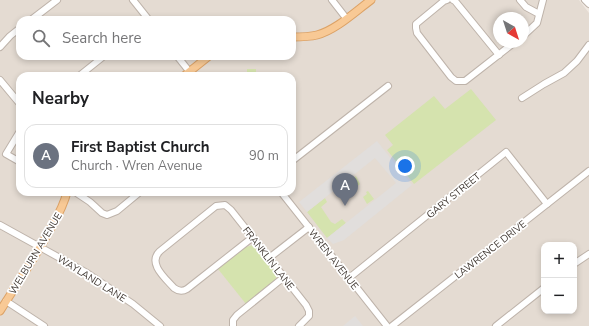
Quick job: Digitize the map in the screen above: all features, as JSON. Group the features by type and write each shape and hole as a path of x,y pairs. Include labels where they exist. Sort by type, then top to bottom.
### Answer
{"main road":[{"path":"296,37 308,37 328,31 371,0"},
{"path":"191,72 205,60"},
{"name":"WELBURN AVENUE","path":"0,311 41,247 63,206 66,196"}],"street":[{"path":"36,16 57,0"},
{"path":"133,0 146,16"},
{"path":"332,0 346,18"},
{"path":"447,0 416,24 416,28 417,33 451,77 456,81 465,81 508,48"},
{"path":"453,0 499,55"},
{"path":"520,0 526,7 539,14"},
{"path":"529,30 537,23 544,0"},
{"path":"586,0 589,4"},
{"path":"0,47 16,31"},
{"path":"522,98 564,73 577,61 589,45"},
{"path":"84,72 99,60"},
{"path":"180,60 188,72"},
{"path":"0,80 16,99"},
{"path":"296,158 388,86"},
{"path":"16,138 6,154 16,160"},
{"name":"GARY STREET","path":"349,278 506,152 547,204"},
{"name":"LAWRENCE DRIVE","path":"392,326 589,171"},
{"path":"81,196 102,213 107,215 116,211 135,196"},
{"name":"WREN AVENUE","path":"284,196 387,326"},
{"name":"FRANKLIN LANE","path":"253,237 187,289 180,291 174,288 155,264 155,257 160,251 216,206 225,205 230,208 253,237 269,258 308,307 308,319 299,326"},
{"name":"WAYLAND LANE","path":"0,225 87,273 133,304 160,326"},
{"path":"269,258 309,227"},
{"path":"577,262 589,254"},
{"path":"233,326 233,320 237,315 284,277"},
{"path":"496,326 541,290"},
{"path":"6,301 44,326"}],"shaded area":[{"path":"0,0 579,0 589,13 589,326 0,326"},
{"path":"377,141 412,185 344,240 333,244 327,238 396,183 375,158 307,212 299,202"},
{"path":"355,316 363,326 343,326"}],"green space":[{"path":"247,69 256,69 256,72 247,72"},
{"path":"471,89 496,120 414,184 387,150 393,145 385,135 434,96 445,109"},
{"path":"356,176 360,184 355,188 349,181"},
{"path":"368,191 374,199 367,204 363,197"},
{"path":"325,198 327,202 321,207 331,222 335,224 342,219 346,223 327,238 307,212"},
{"path":"253,245 258,248 276,272 277,276 274,282 246,304 218,269 246,247"}],"place":[{"name":"First Baptist Church","path":"345,206"}]}
